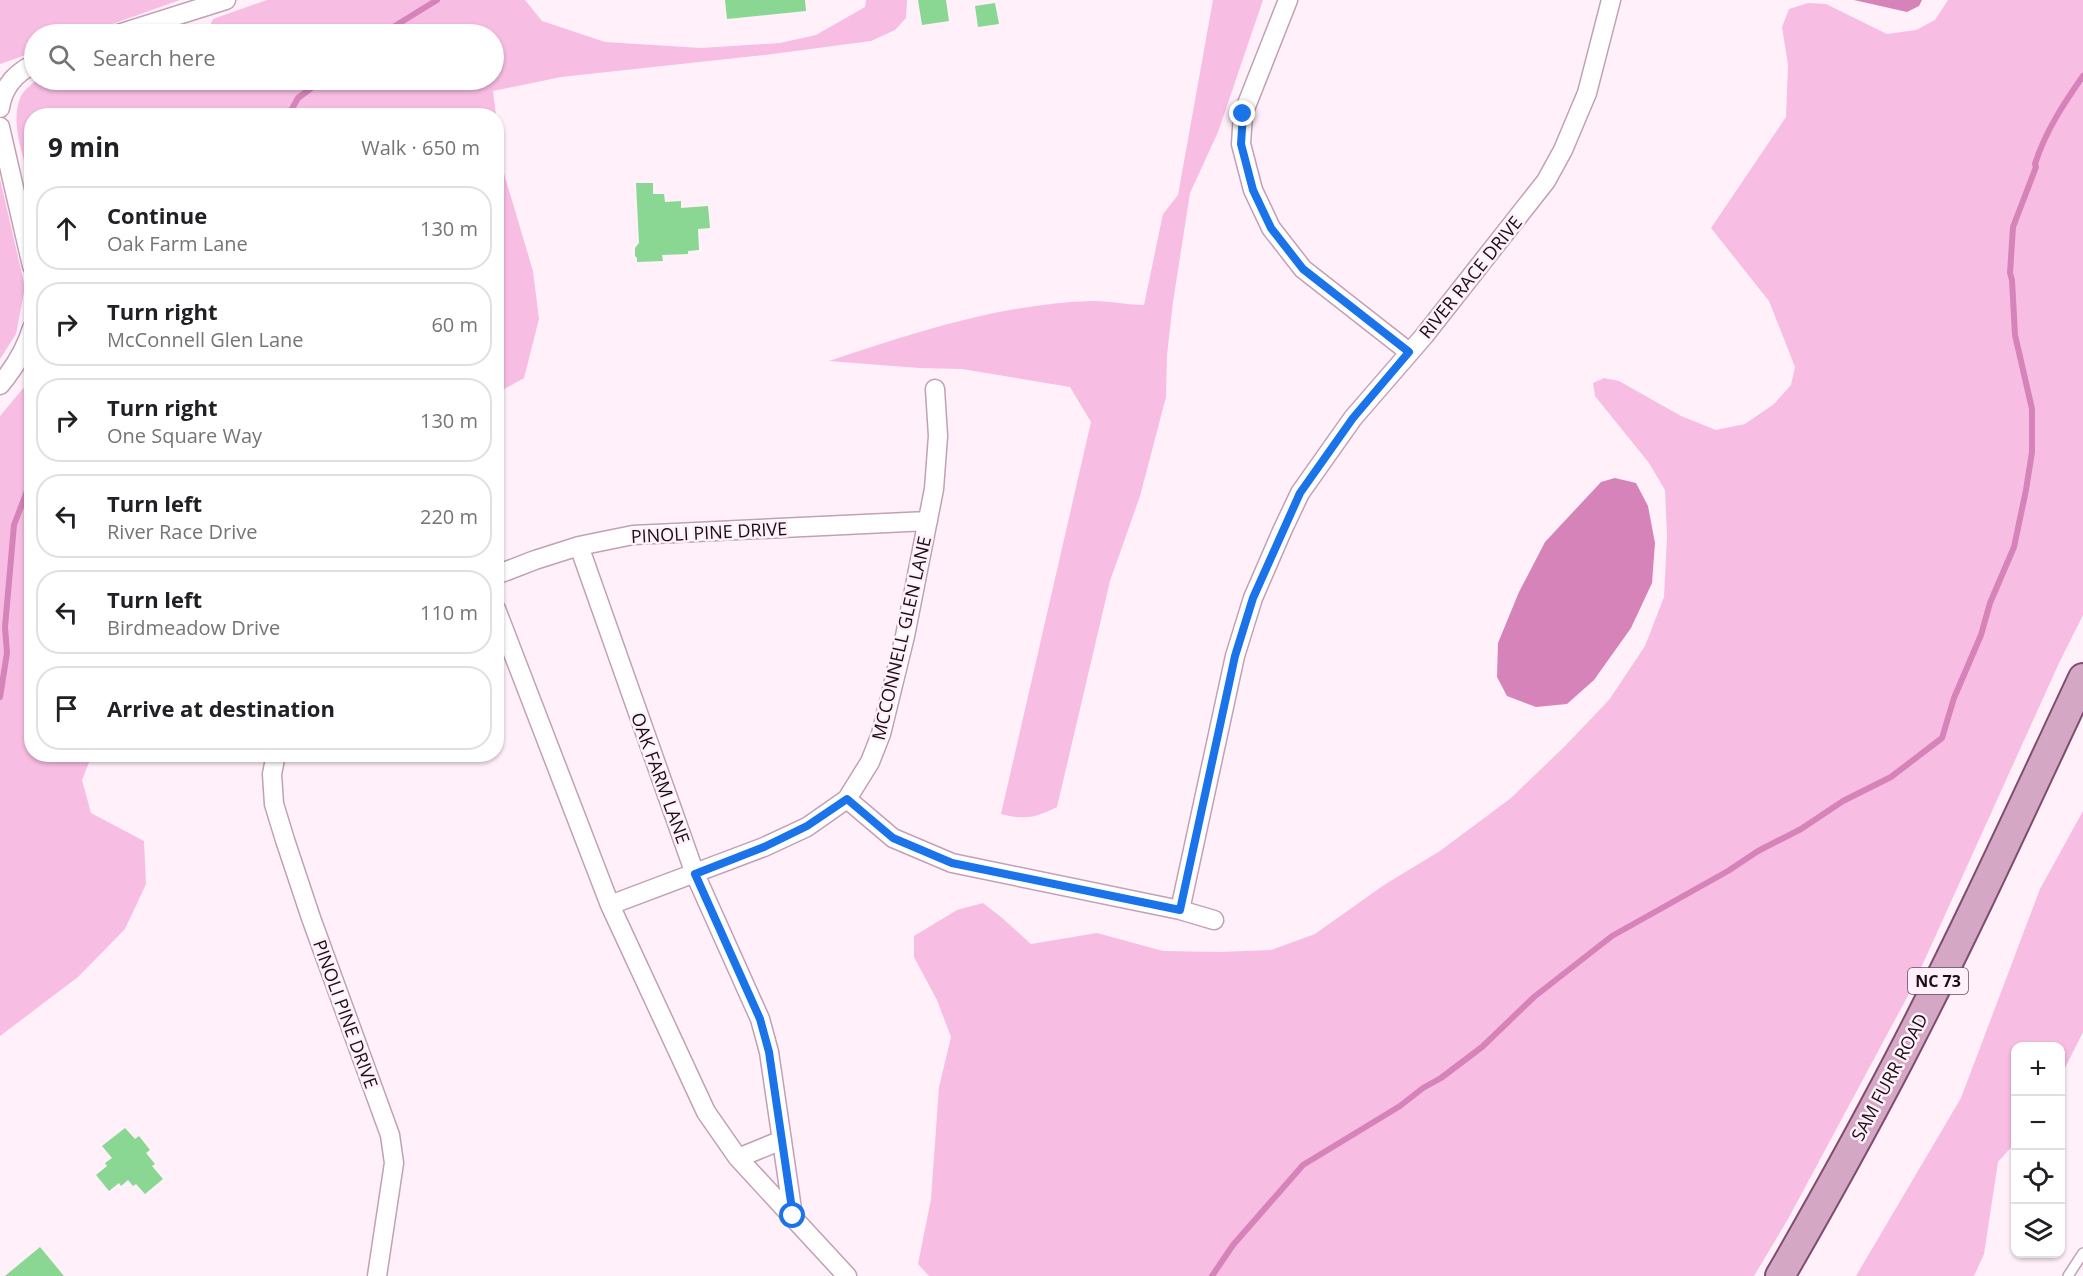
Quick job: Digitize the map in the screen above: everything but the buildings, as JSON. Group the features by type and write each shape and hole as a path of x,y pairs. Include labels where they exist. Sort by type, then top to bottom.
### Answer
{"main road":[{"name":"SAM FURR ROAD","path":"1780,1276 1899,1060 2083,678"}],"street":[{"path":"150,24 226,0"},
{"path":"1288,0 1243,114 1241,144 1253,190 1271,228 1303,269 1409,352"},
{"name":"RIVER RACE DRIVE","path":"1180,910 1235,656 1253,598 1300,493 1353,418 1546,181 1563,150 1587,93 1611,0"},
{"path":"0,108 7,86 17,74 24,70"},
{"path":"0,127 24,231"},
{"path":"0,385 24,349"},
{"name":"MCCONNELL GLEN LANE","path":"610,905 764,847 807,826 847,799 870,762 881,734 905,636 928,520 937,455 935,389"},
{"name":"PINOLI PINE DRIVE","path":"504,572 579,546 633,535 928,520"},
{"name":"OAK FARM LANE","path":"579,546 695,874 760,1019 769,1052 793,1216"},
{"path":"504,630 610,905 706,1112 738,1158 847,1276"},
{"name":"PINOLI PINE DRIVE","path":"275,762 274,804 285,840 390,1135 394,1163 376,1276"},
{"path":"847,799 893,838 952,863 1180,910 1214,920"},
{"path":"738,1158 782,1140"}],"lane":[{"path":"2068,1276 2083,1253"}],"shaded area":[{"path":"0,0 180,0 112,24 24,24 24,56 0,64"},
{"path":"267,0 525,0 542,21 605,42 701,48 780,43 816,35 865,7 866,0 907,0 906,18 895,30 871,41 561,77 504,89 504,24 211,24 213,19"},
{"path":"1213,0 1263,0 1218,132 1190,193 1173,302 1167,355 1166,397 1140,496 1110,581 1057,807 1029,817 1001,814 1091,422 1070,387 962,369 829,361 926,330 1026,307 1094,301 1144,305 1163,214 1178,195"},
{"path":"1854,0 1922,0 1919,6 1907,12"},
{"path":"1948,0 2083,0 2083,615 2059,663 1911,990 1788,1219 1754,1276 929,1276 918,1264 931,1199 939,1087 951,1037 937,1000 914,957 914,936 957,910 983,903 1031,944 1097,933 1163,951 1271,950 1315,934 1384,885 1440,851 1511,798 1609,700 1645,646 1664,597 1667,536 1665,490 1649,463 1595,396 1593,383 1604,378 1619,381 1681,416 1716,430 1745,424 1774,404 1791,385 1795,367 1769,301 1711,228 1786,117 1788,65 1782,27 1789,9 1808,3 1826,4 1887,34 1916,30 1935,20"},
{"path":"25,90 498,90 493,91 495,108 24,108 24,159 17,129 21,96"},
{"path":"504,173 533,271 539,319 524,378 504,389"},
{"path":"0,179 24,283 24,292 16,334 0,359"},
{"path":"24,387 24,762 89,762 82,780 91,813 144,841 146,884 125,929 78,977 0,1036 0,416"},
{"path":"1615,478 1636,483 1648,506 1655,543 1652,583 1631,628 1594,680 1567,704 1536,707 1507,696 1497,677 1498,643 1519,592 1545,542 1601,482"},
{"path":"2083,811 2083,1032 2065,1068 2065,1042 2011,1042 2011,1147 1998,1162 1984,1254 1974,1276 1856,1276 1961,1098 2040,889"}],"waterway":[{"path":"398,24 437,0"},
{"path":"1212,1276 1233,1245 1303,1165 1400,1106 1423,1088 1441,1078 1482,1047 1534,997 1612,936 1728,871 1758,851 1801,829 1843,801 1891,777 1942,738 1954,698 1981,635 1990,603 2014,547 2032,452 2032,409 2015,335 2010,273 2013,227 2044,141 2062,107 2083,76"},
{"path":"292,108 298,98 309,90"},
{"path":"0,697 7,653 5,627 14,525 24,499"}],"route":[{"path":"793,1216 769,1052 760,1019 695,874 764,847 807,826 847,799 893,838 952,863 1180,910 1235,656 1253,598 1300,493 1353,418 1409,352 1303,269 1271,228 1253,190 1241,144 1243,114"}]}
